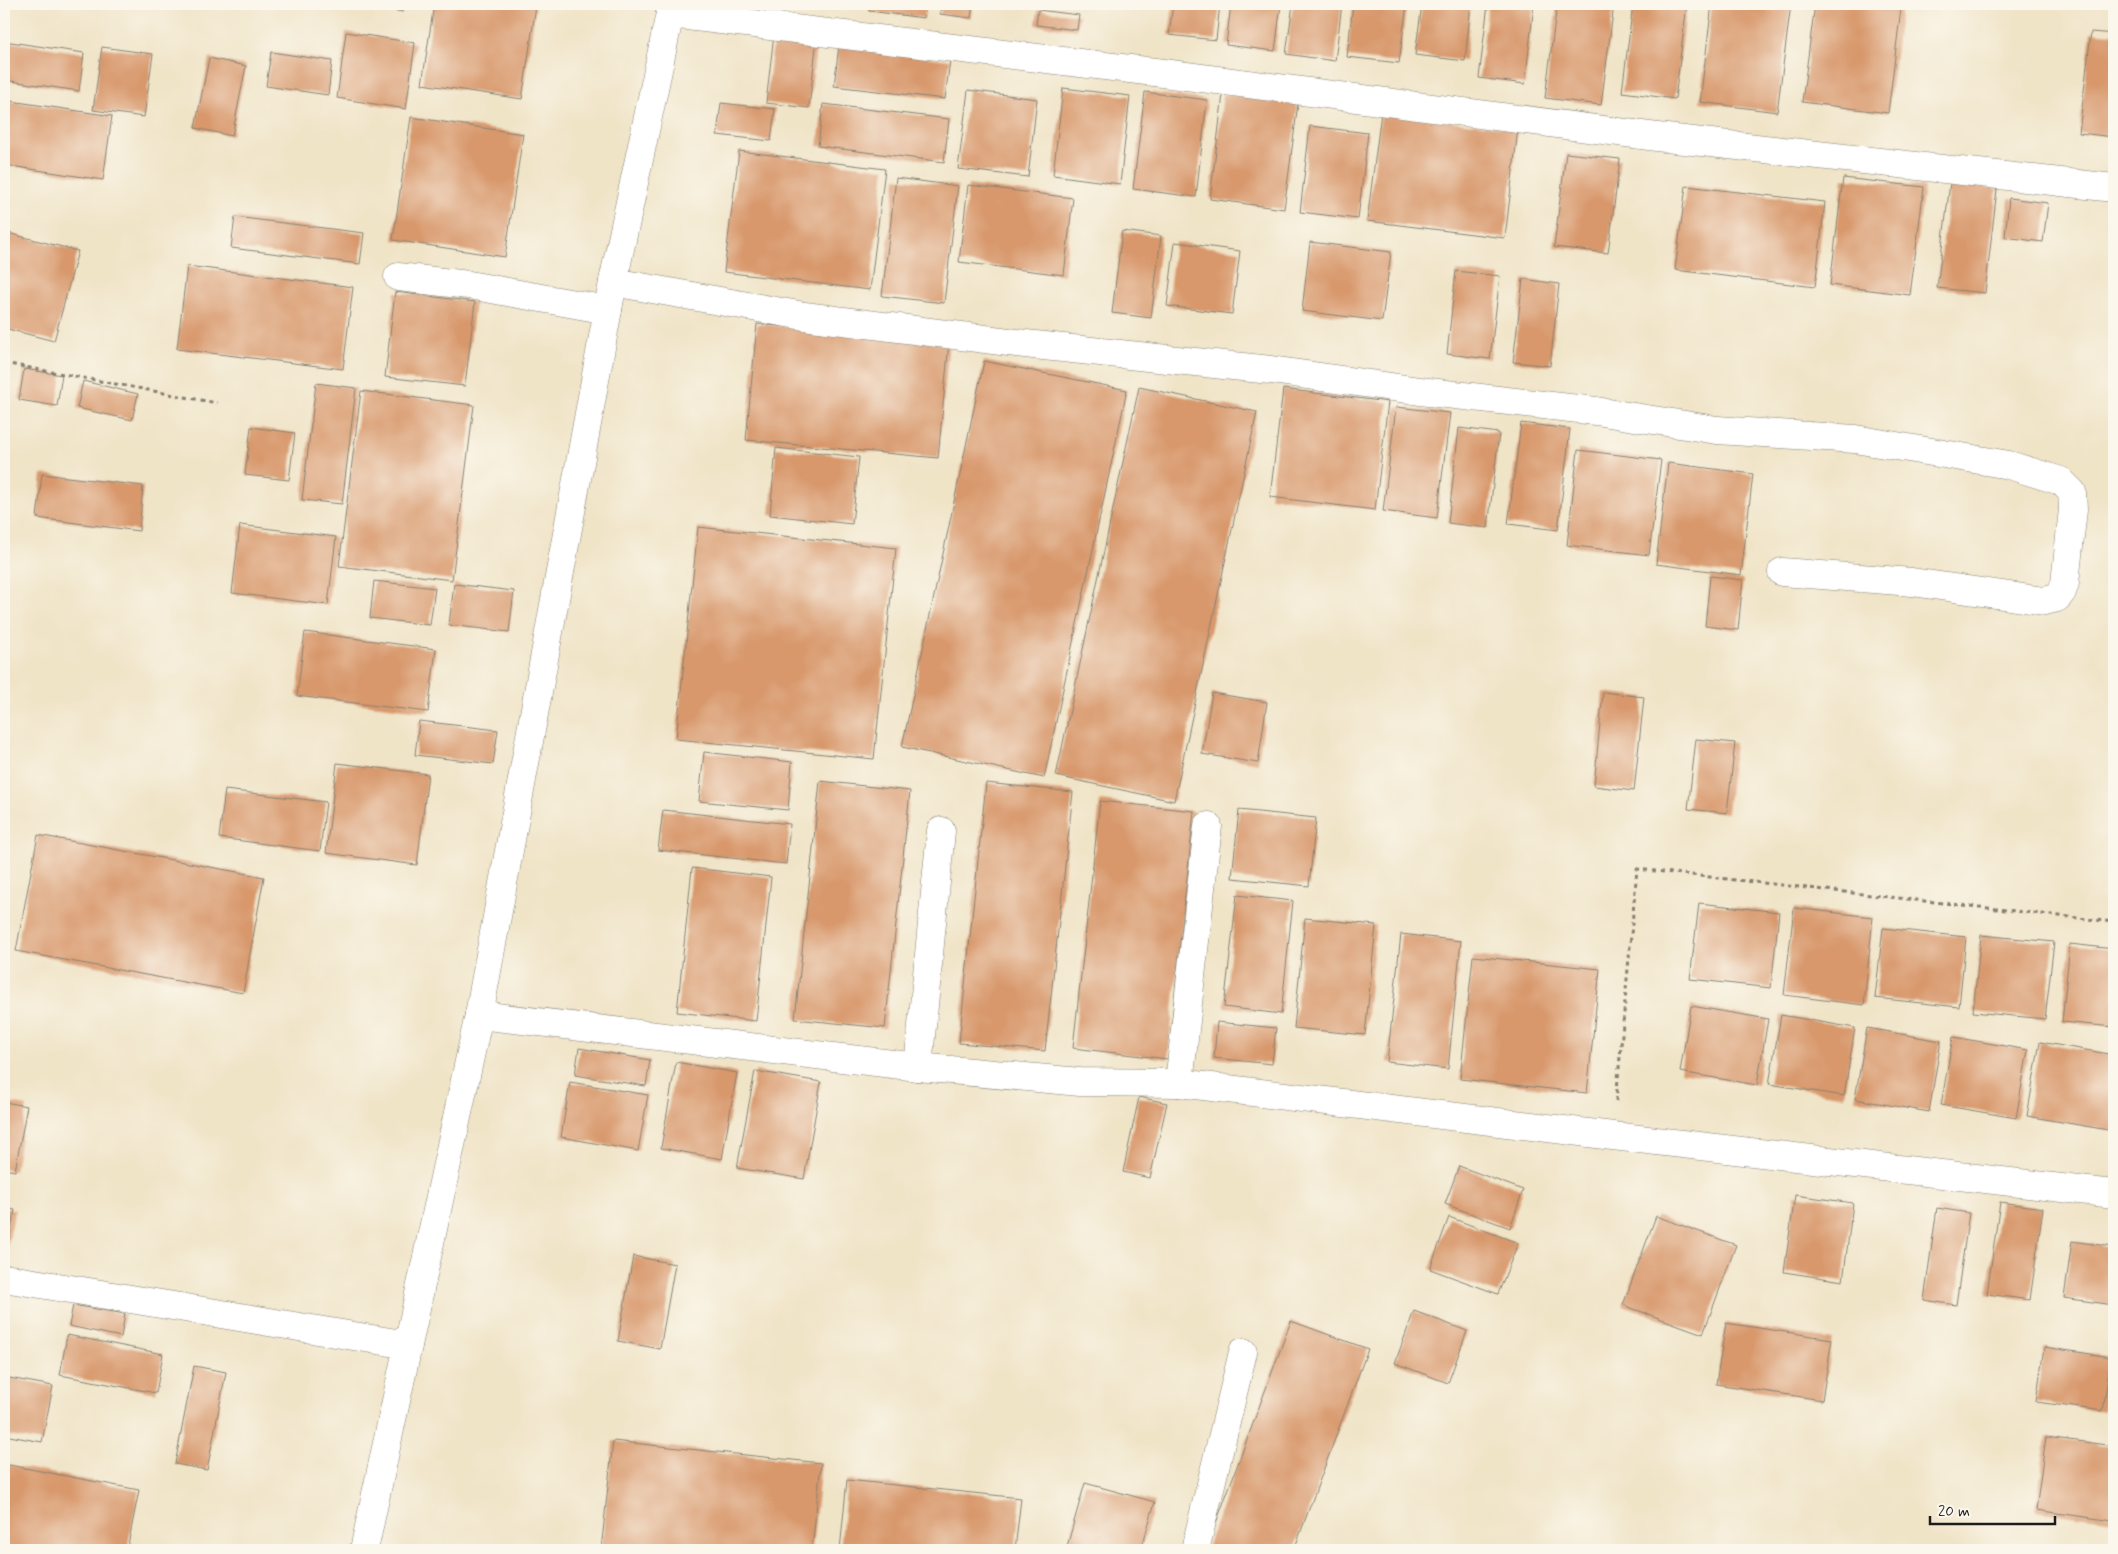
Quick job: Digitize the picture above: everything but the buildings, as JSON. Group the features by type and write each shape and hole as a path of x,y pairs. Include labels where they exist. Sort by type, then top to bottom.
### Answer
{"street":[{"path":"364,1550 479,1015 613,282 671,9 1657,137 2114,188"},
{"path":"398,277 469,285 608,310"},
{"path":"613,282 814,318 1025,344 1271,370 1420,391 1596,412 1717,430 1855,439 2009,465 2062,481 2072,492 2073,509 2065,582 2062,592 2057,598 2044,601 1912,582 1782,572"},
{"path":"1178,1083 1208,826"},
{"path":"918,1067 941,831"},
{"path":"479,1015 918,1067 1080,1082 1178,1083 2114,1194"},
{"path":"4,1278 408,1345"},
{"path":"1195,1550 1243,1352"}],"path":[{"path":"4,363 217,403"},
{"path":"1613,1136 1637,870 2114,922"}]}
